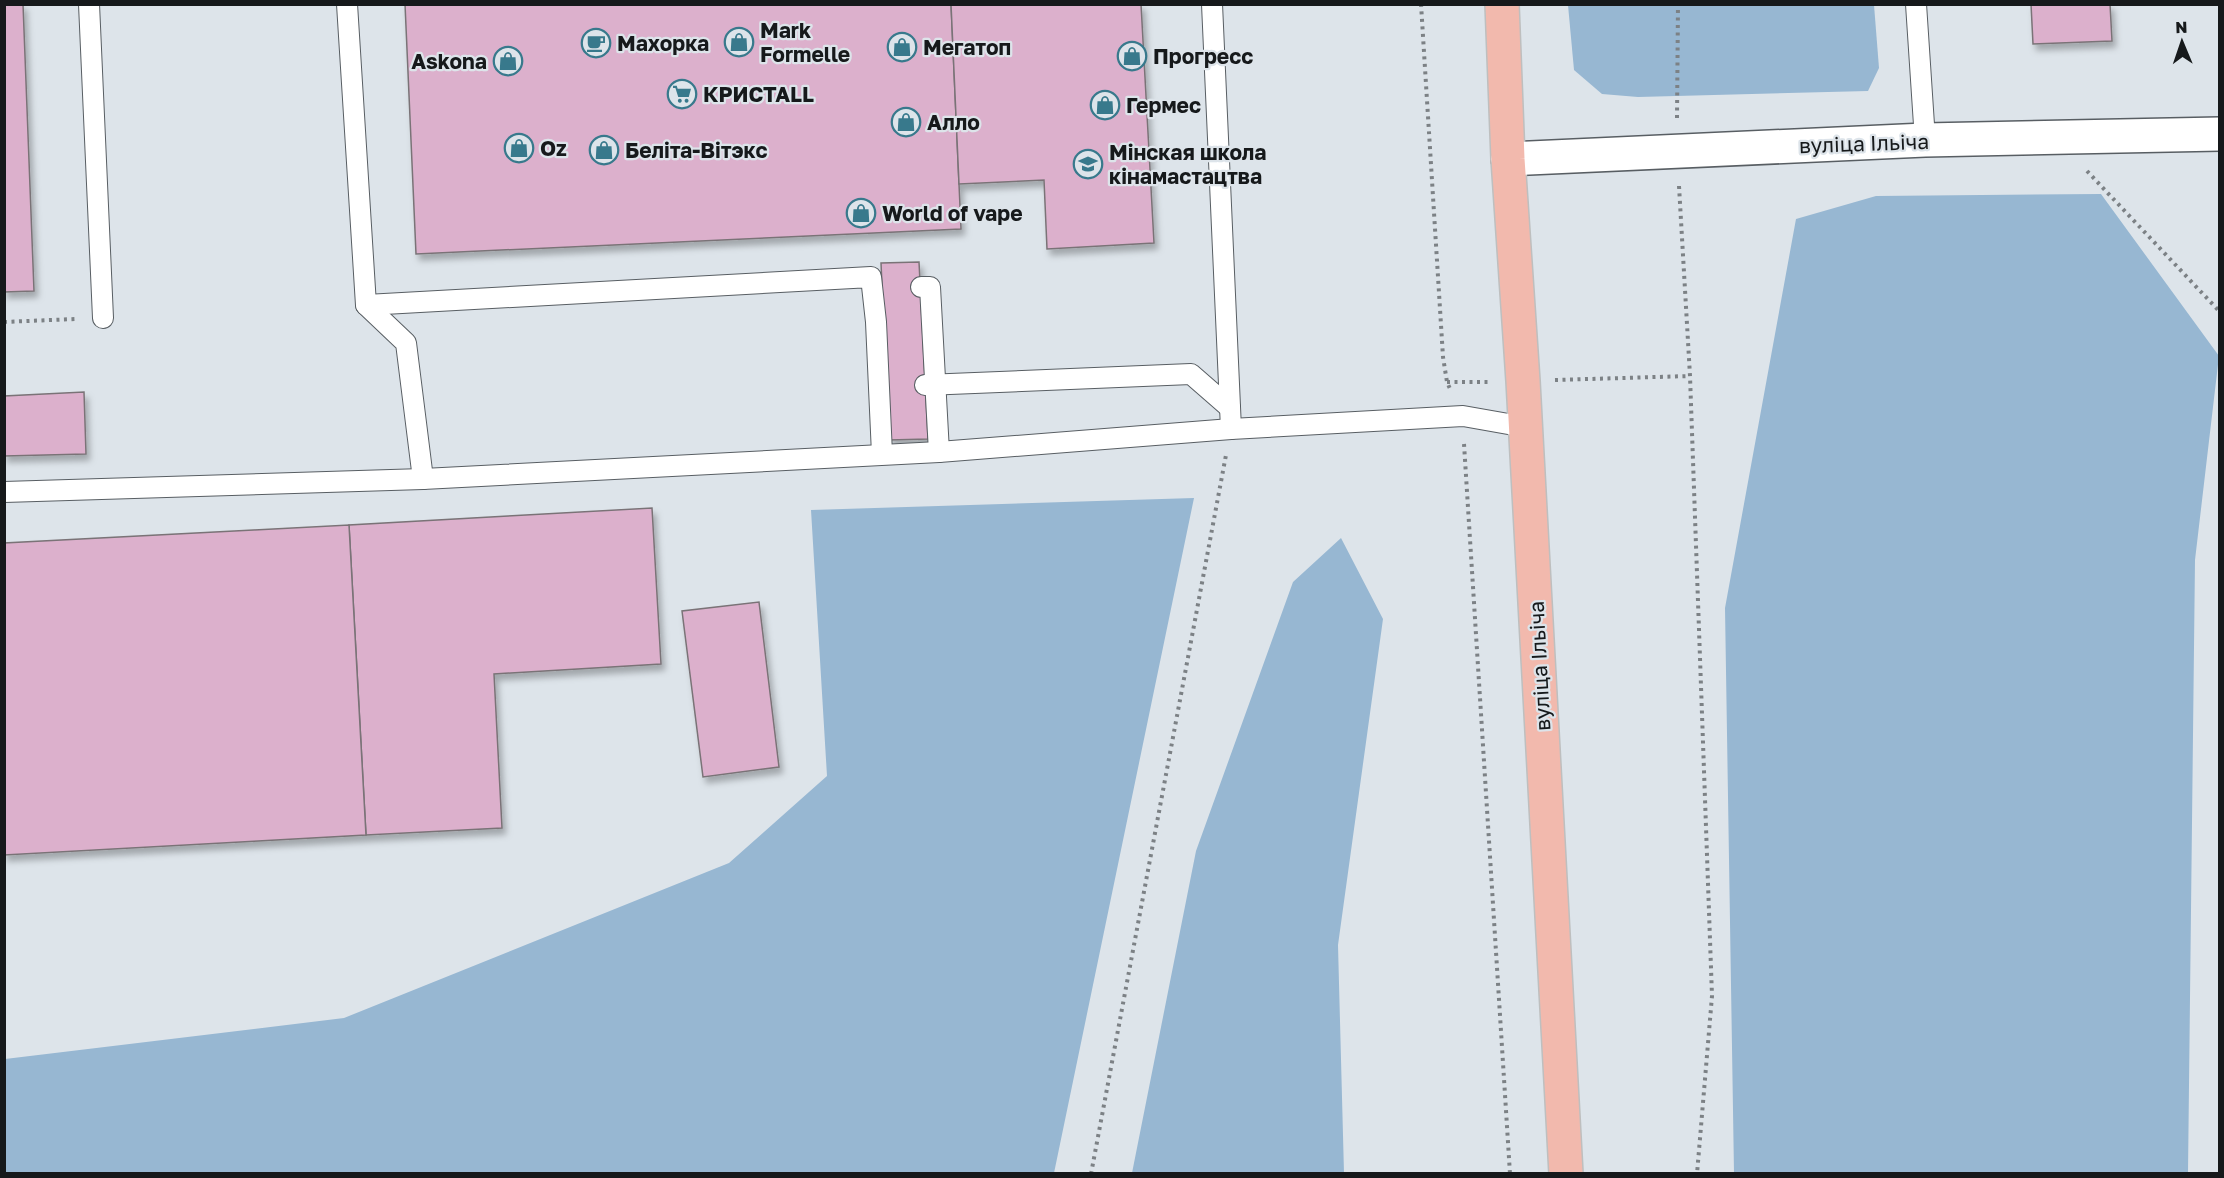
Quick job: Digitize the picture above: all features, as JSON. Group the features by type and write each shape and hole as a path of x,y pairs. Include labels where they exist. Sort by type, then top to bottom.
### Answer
{"main road":[{"name":"вуліца Ільіча","path":"1502,4 1508,159 1523,381 1566,1173"}],"street":[{"name":"вуліца Ільіча","path":"1508,159 1925,140 2220,134"}],"lane":[{"path":"89,4 103,318"},
{"path":"347,4 366,305 406,343 423,479"},
{"path":"1212,4 1231,429"},
{"path":"1916,4 1925,140"},
{"path":"366,305 871,277 878,289 884,425 882,454"},
{"path":"921,288 930,287 927,320 928,356 932,423 939,452"},
{"path":"930,384 1191,374 1230,408"},
{"path":"4,492 423,479 939,452 1231,429 1463,416 1525,426"}],"path":[{"path":"1421,4 1443,357 1447,382 1463,416 1510,1173"},
{"path":"1678,4 1677,151 1690,376 1712,996 1697,1173"},
{"path":"2056,137 2220,312"},
{"path":"4,322 103,318"},
{"path":"1447,382 1690,376"},
{"path":"1091,1173 1231,429"}],"shaded area":[{"path":"1568,5 1874,5 1879,68 1868,91 1638,97 1602,94 1574,70"},
{"path":"2101,194 2219,356 2195,560 2188,1173 1734,1173 1725,608 1796,219 1876,196"},
{"path":"1194,498 1054,1173 5,1173 5,1059 344,1018 729,863 827,776 811,510"},
{"path":"1341,538 1383,619 1338,945 1344,1173 1132,1173 1196,851 1293,582"}],"building":[{"path":"4,4 23,4 34,291 4,292"},
{"name":"КРИСТАLL","path":"405,4 951,4 961,229 416,254"},
{"path":"951,4 1141,4 1154,243 1047,249 1044,180 959,184"},
{"path":"2031,4 2110,4 2112,41 2033,44"},
{"path":"919,262 928,439 889,440 881,263"},
{"path":"84,392 86,454 4,456 4,396"},
{"path":"652,508 661,664 494,674 502,828 366,835 349,525"},
{"path":"349,525 366,835 4,855 4,543"},
{"path":"759,602 779,767 703,777 682,611"}],"place":[{"name":"Mark Formelle","path":"739,42"},
{"name":"Махорка","path":"596,43"},
{"name":"Мегатоп","path":"902,47"},
{"name":"Прогресс","path":"1132,56"},
{"name":"Askona","path":"508,61"},
{"name":"КРИСТАLL","path":"682,94"},
{"name":"Гермес","path":"1105,105"},
{"name":"Алло","path":"906,122"},
{"name":"Oz","path":"519,148"},
{"name":"Беліта-Вітэкс","path":"604,150"},
{"name":"Мінская школа кінамастацтва","path":"1088,164"},
{"name":"World of vape","path":"861,213"}]}
